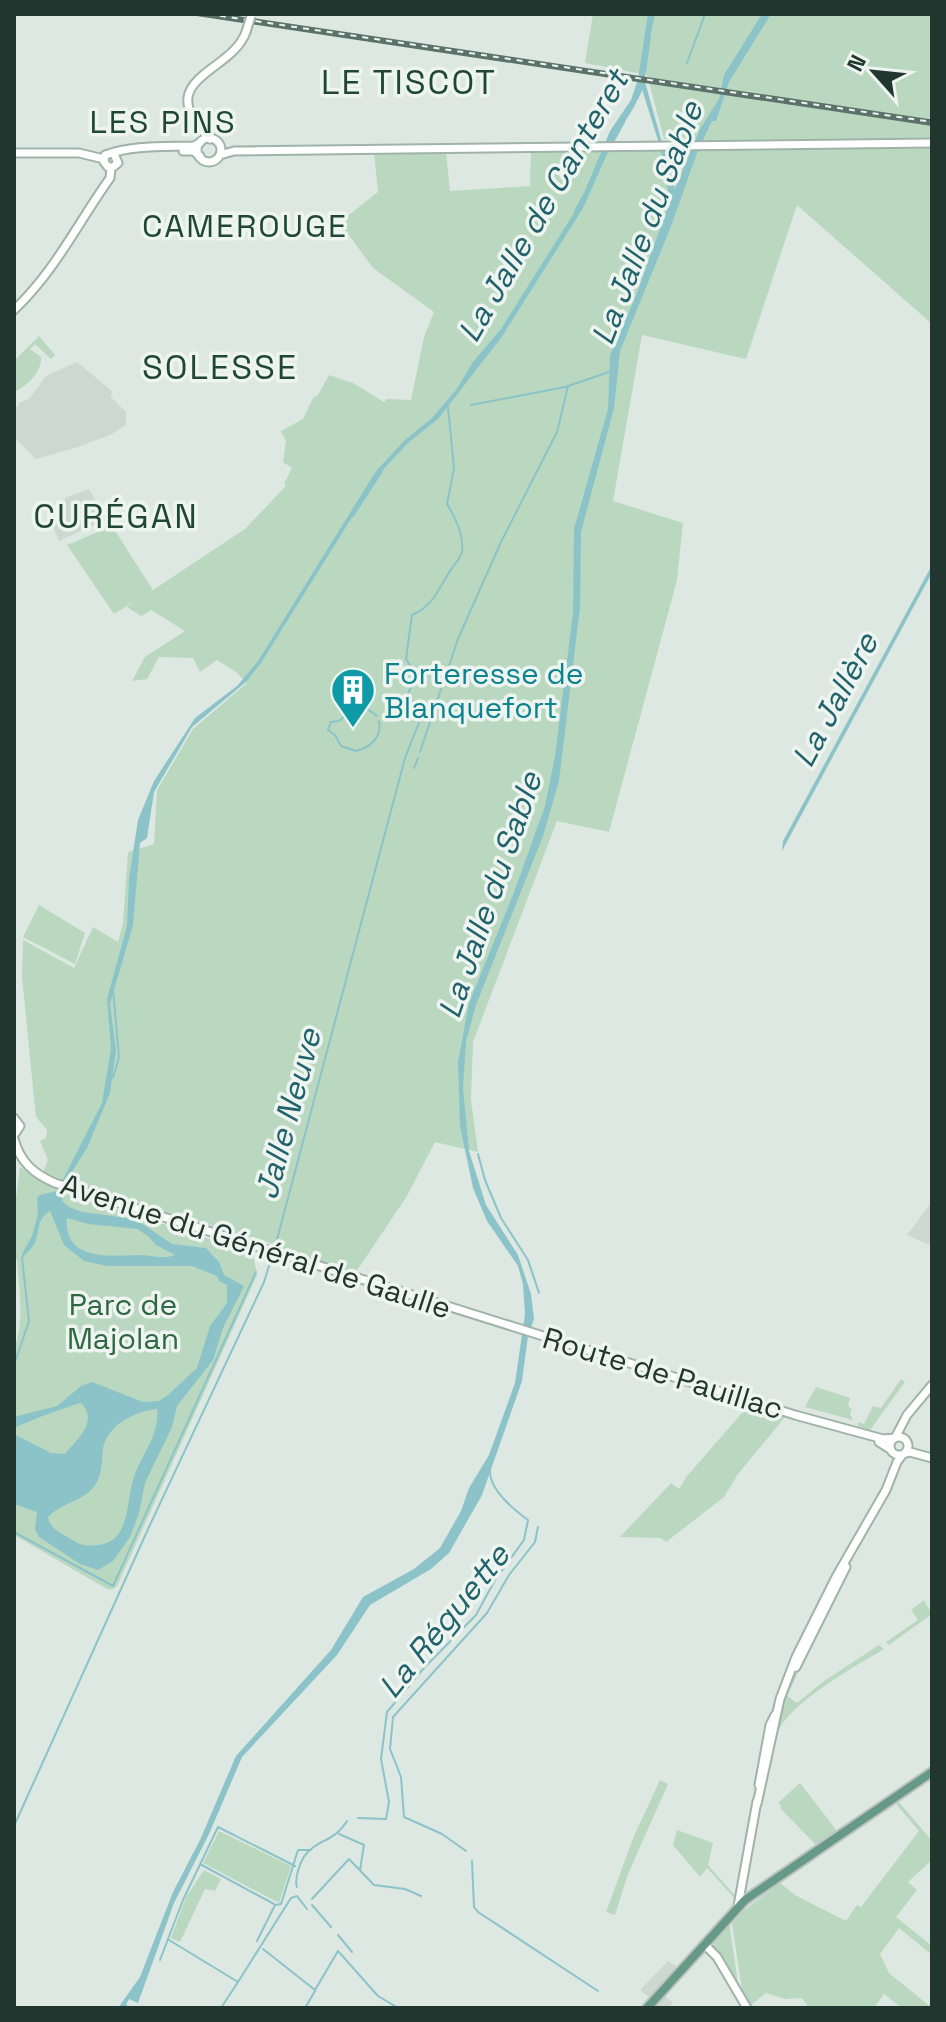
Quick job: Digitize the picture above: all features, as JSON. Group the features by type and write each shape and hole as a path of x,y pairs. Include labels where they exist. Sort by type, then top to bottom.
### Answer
{"main road":[{"path":"251,15 236,49 204,73 192,87 189,109 204,141 220,151 932,143"},
{"path":"204,141 190,146 135,146 107,154 104,159 106,166 114,165 131,152 191,151 204,161 211,162 220,151"},
{"path":"200,156 198,149 204,141"},
{"path":"14,153 83,153 104,159"},
{"path":"14,310 53,267 111,176 114,154"},
{"path":"14,1118 20,1126 14,1137"},
{"name":"Avenue du Général de Gaulle","path":"14,1137 19,1156 28,1166 55,1183 518,1328"},
{"name":"Route de Pauillac","path":"518,1328 808,1419 884,1444 892,1451"},
{"path":"894,1468 891,1443 900,1432 904,1419 932,1385"},
{"path":"747,1897 744,1875 770,1725 789,1677 829,1605 854,1547 903,1454 907,1442 904,1430 913,1410"},
{"name":"Route de Pauillac","path":"808,1419 883,1439 895,1438"},
{"path":"895,1438 901,1437 932,1456"},
{"path":"892,1451 932,1456"},
{"path":"647,2008 747,1897 932,1772"},
{"path":"744,1875 747,1897"},
{"path":"704,1944 717,1957 747,2008"}],"shaded area":[{"path":"77,362 112,391 111,397 126,412 126,425 78,447 36,459 14,437 14,411 20,402 29,399 46,376"},
{"path":"89,489 106,519 59,541 50,518 64,510 65,498"},
{"path":"932,1202 932,1246 907,1235"},
{"path":"668,1961 686,1972 665,1996 673,2003 668,2008 646,2008 642,2005 649,1997 640,1990"}],"green space":[{"path":"593,14 932,14 932,324 797,205 746,359 642,335 613,501 683,523 677,580 609,832 557,821 473,1042 471,1100 478,1152 435,1142 407,1196 350,1281 280,1258 283,1247 75,1185 43,1172 48,1160 40,1141 46,1138 47,1130 36,1117 22,977 23,940 74,968 93,927 118,942 123,923 128,852 154,844 157,790 193,729 247,683 217,660 200,672 193,658 159,657 147,679 132,681 145,657 185,631 151,610 141,616 127,607 135,601 114,614 67,545 112,526 153,590 245,529 286,486 284,484 292,468 283,462 286,441 281,431 303,419 329,375 353,383 384,402 387,399 411,400 424,337 434,312 373,268 348,234 335,226 378,192 374,151 446,151 450,191 530,186 531,152 666,150 675,187 694,139 664,139 647,75 585,63"},
{"path":"39,336 55,355 51,359 35,344 30,349 41,357 39,368 29,382 14,392 14,361"},
{"path":"39,905 85,933 75,964 23,937"},
{"name":"Parc de Majolan","path":"20,1167 56,1189 253,1254 257,1275 113,1589 107,1589 14,1535 14,1349 20,1305 17,1260 14,1259 14,1214"},
{"path":"901,1379 905,1382 870,1430 858,1426 858,1422 864,1424 873,1406 881,1408"},
{"path":"816,1387 850,1398 848,1406 852,1409 850,1414 853,1420 805,1407"},
{"path":"749,1405 785,1417 738,1474 724,1497 666,1542 661,1538 620,1537 671,1483 679,1489"},
{"path":"924,1600 932,1614 889,1645 886,1642 918,1620 911,1610"},
{"path":"879,1645 884,1649 827,1684 787,1718 777,1733 769,1766 784,1694 805,1658 787,1696 797,1703"},
{"path":"660,1780 668,1784 628,1874 615,1915 606,1912 634,1836"},
{"path":"800,1783 837,1831 816,1845 778,1803"},
{"path":"899,1802 932,1841 932,1860 908,1882 917,1890 896,1917 932,1946 932,1955 899,1928 880,1954 889,1973 932,2008 902,2008 884,1994 874,2008 809,2008 802,1998 785,1999 766,1993 751,2005 742,1990 732,1924 743,1911 780,1883 795,1895 846,1921 857,1905 861,1907 919,1831 896,1804"},
{"path":"677,1830 713,1843 708,1865 737,1901 707,1868 700,1877 673,1845"},
{"path":"219,1831 291,1866 279,1903 203,1863"},
{"path":"204,1870 221,1879 215,1891 205,1889 180,1942 171,1938 186,1897"},
{"path":"729,1922 739,1990 713,1948 714,1940"}],"water":[{"path":"648,14 655,14 646,57 645,82 675,189 700,129 719,99 724,75 762,14 771,14 729,82 716,121 712,121 697,153 620,351 614,408 581,532 580,607 559,781 543,836 476,1005 466,1041 463,1088 469,1151 486,1205 518,1255 531,1294 534,1319 528,1336 522,1381 482,1495 449,1553 431,1569 370,1605 337,1655 242,1757 209,1834 174,1903 138,2003 129,1999 126,2005 133,2008 118,2008 140,1977 173,1892 200,1840 236,1756 331,1650 363,1597 414,1569 440,1548 489,1455 515,1383 525,1314 523,1284 518,1266 487,1221 473,1188 460,1126 458,1062 469,1003 545,806 555,756 573,613 574,529 608,409 610,355 635,298 670,201 660,147 642,89 613,141 583,208 501,338 438,419 408,443 379,474 261,663 246,682 192,727 154,792 147,838 140,843 133,925 110,1004 116,1050 110,1093 87,1148 65,1183 62,1201 82,1212 135,1219 172,1244 206,1248 219,1262 224,1275 244,1286 223,1328 213,1360 177,1406 172,1427 145,1483 130,1537 113,1561 98,1570 80,1564 39,1537 35,1529 37,1512 14,1504 14,1434 51,1453 65,1454 87,1424 86,1410 81,1403 14,1428 14,1417 57,1406 81,1386 92,1382 143,1402 159,1401 197,1368 210,1326 227,1303 227,1285 217,1276 192,1266 107,1266 84,1261 64,1245 50,1211 40,1222 34,1245 22,1254 32,1236 38,1214 37,1198 57,1191 102,1103 111,1049 107,999 127,926 129,879 138,820 154,781 195,718 237,686 258,661 376,471 405,440 432,418 501,329 579,205 610,131 631,100 638,79","holes":["67,1218 88,1224 137,1229 156,1245 175,1255 115,1256 91,1253 73,1242 68,1232","157,1409 156,1428 136,1471 125,1520 116,1537 98,1545 85,1545 61,1534 48,1517 86,1494 98,1481 103,1448 110,1432 132,1416"]},
{"path":"932,565 932,573 782,851 783,841"}],"waterway":[{"path":"687,63 705,14"},
{"name":"La Jalle de Canteret","path":"645,72 650,35"},
{"name":"La Jalle de Canteret","path":"637,99 643,86"},
{"name":"La Jalle de Canteret","path":"612,144 624,122"},
{"name":"La Jalle de Canteret","path":"575,211 584,195"},
{"path":"471,405 565,387 609,372"},
{"path":"420,752 458,639 501,542 557,432 568,386"},
{"name":"Jalle Neuve","path":"275,1247 405,758 422,715 423,708 407,696 416,677 406,659 412,615 431,601 462,552 460,533 447,504 454,468 448,407"},
{"name":"La Jalle de Canteret","path":"353,516 382,471"},
{"path":"377,716 369,710 353,709 339,721 331,722 328,730 341,746 356,751 374,740 379,732 379,721"},
{"path":"414,768 418,758"},
{"name":"La Jalle de Canteret","path":"113,989 119,1057 113,1078"},
{"path":"478,1154 501,1218 528,1260 539,1293"},
{"name":"Jalle Neuve","path":"14,1826 264,1282 273,1253"},
{"path":"14,1365 29,1321 24,1254"},
{"path":"14,1532 113,1586 256,1272"},
{"path":"358,1818 386,1819 389,1802 381,1759 387,1712 424,1668 476,1615 495,1580 524,1540 528,1520 498,1491 490,1470"},
{"name":"La Réguette","path":"466,1851 442,1834 404,1817 401,1777 390,1749 393,1717 487,1613 509,1575 535,1542 538,1527"},
{"path":"297,1887 297,1875 304,1856 337,1833 347,1821"},
{"path":"160,1960 183,1900 218,1827 295,1866"},
{"path":"339,1834 364,1845 360,1870"},
{"path":"257,1941 275,1905 281,1904 298,1850 311,1850"},
{"path":"312,1899 349,1859 374,1885 405,1889 421,1896"},
{"name":"La Réguette","path":"472,1861 474,1907 478,1912 598,1991"},
{"path":"200,1864 274,1904"},
{"path":"169,1940 238,1982 291,1898 297,1896 307,1909"},
{"path":"312,1905 331,1927"},
{"path":"338,1935 352,1952"},
{"path":"263,1949 315,1990 338,1951 378,1996 398,2008"},
{"path":"221,2008 238,1982"},
{"path":"305,2008 315,1991"}],"tram line":[{"path":"190,14 932,125"}],"railway":[{"path":"208,14 932,122"}],"place":[{"name":"Forteresse de Blanquefort","path":"353,729"}],"district":[{"name":"LE TISCOT","path":"409,82"},
{"name":"LES PINS","path":"163,122"},
{"name":"CAMEROUGE","path":"245,226"},
{"name":"SOLESSE","path":"220,367"},
{"name":"CURÉGAN","path":"116,516"}],"water label":[{"name":"La Jalle du Sable","path":"647,223"},
{"name":"La Jallère","path":"835,700"},
{"name":"La Jalle du Sable","path":"490,895"}]}
